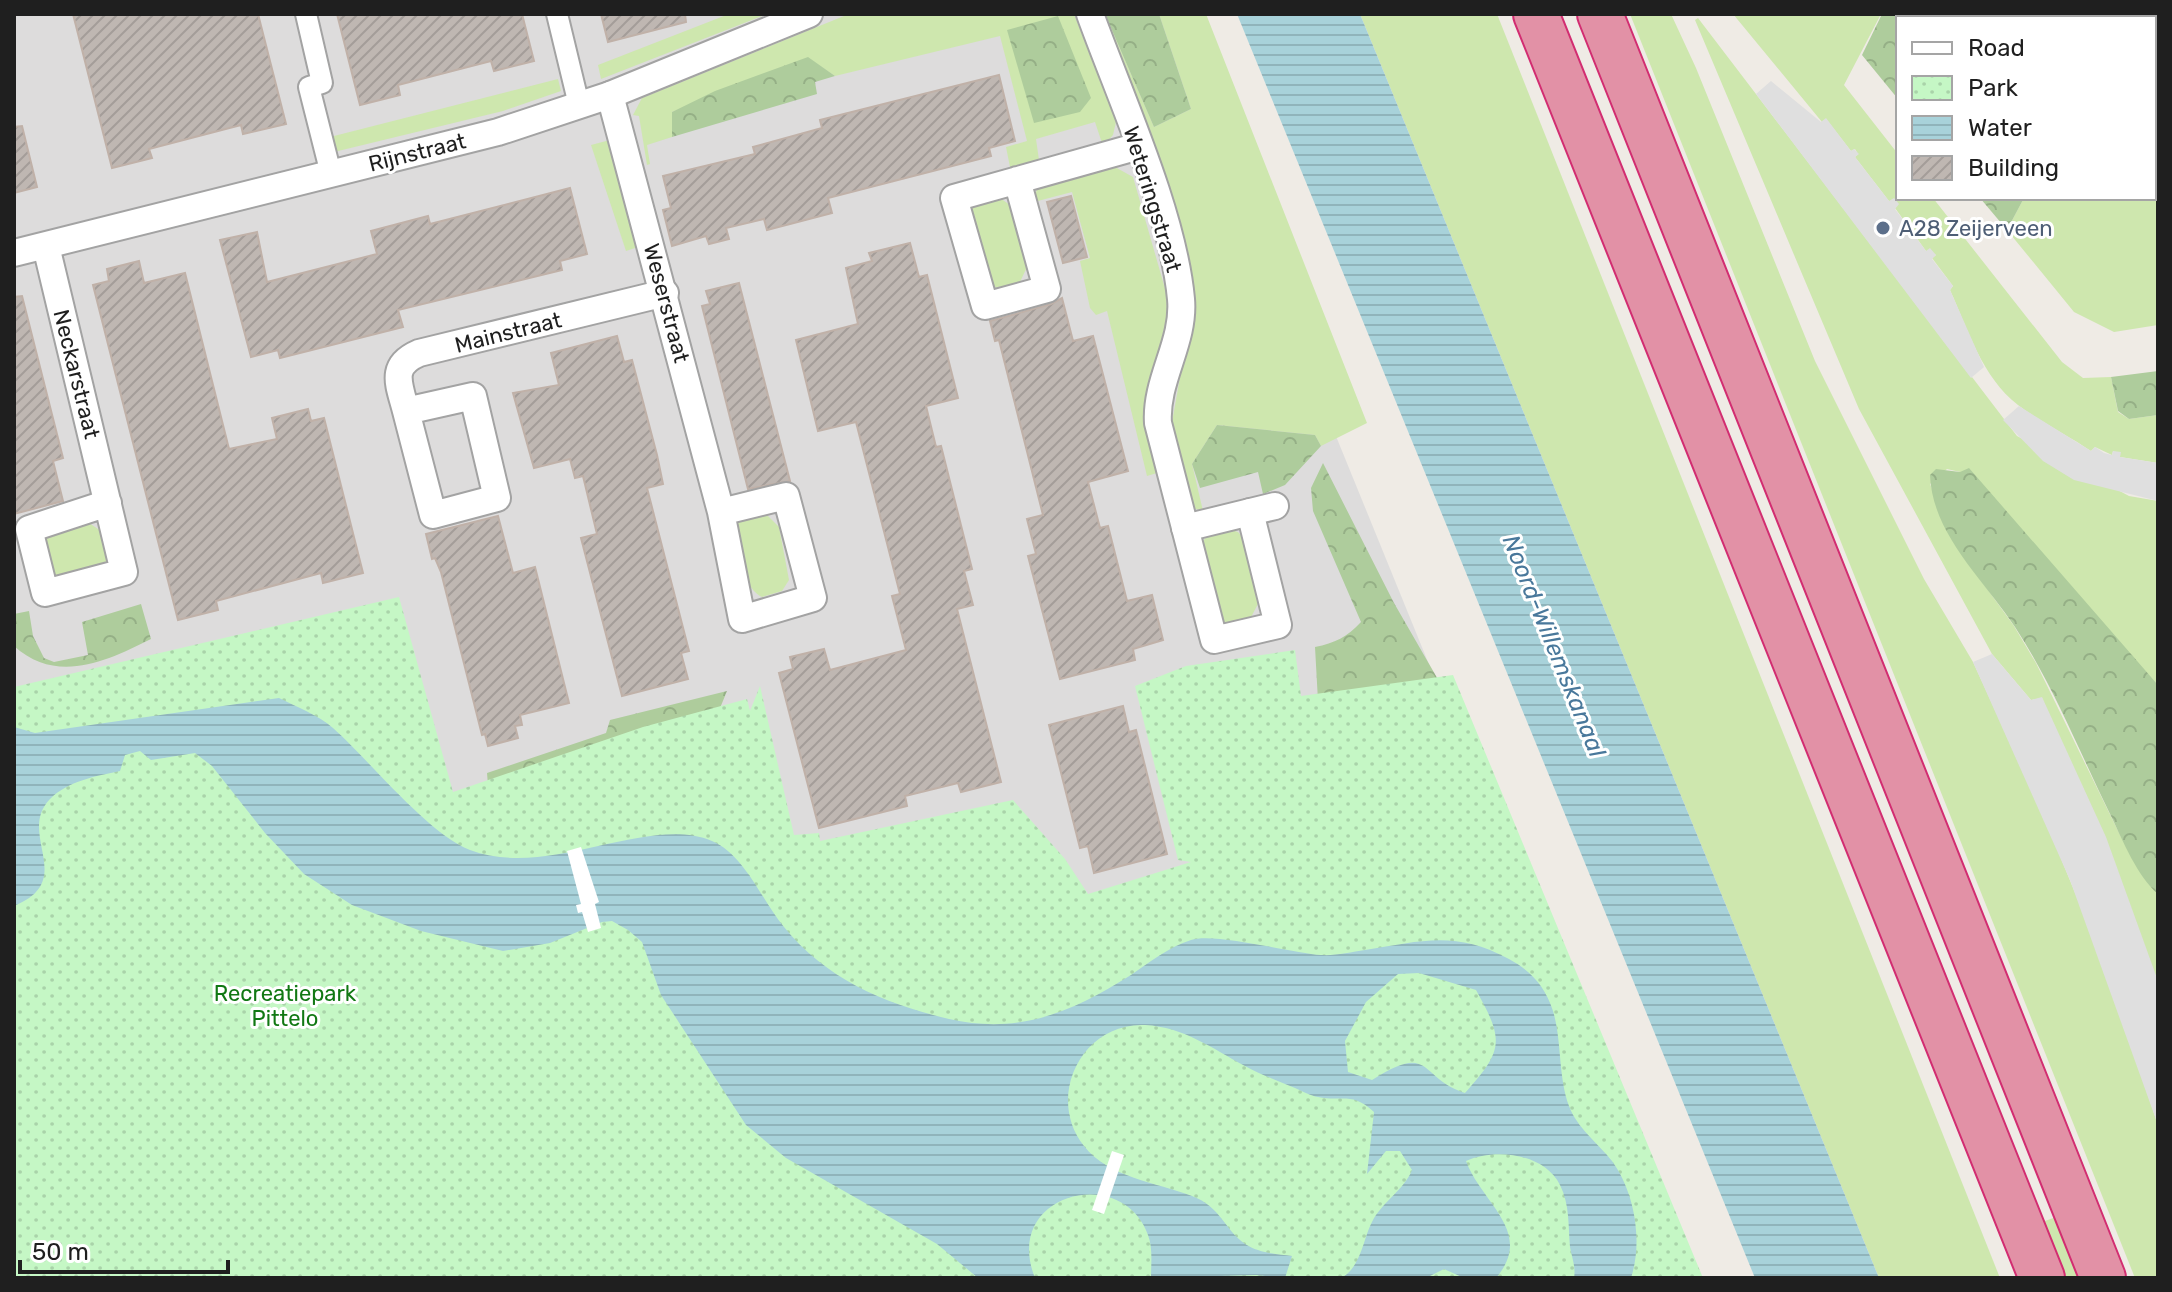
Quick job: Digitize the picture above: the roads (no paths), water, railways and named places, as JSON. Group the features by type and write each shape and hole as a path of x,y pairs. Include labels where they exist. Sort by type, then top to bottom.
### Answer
{"highway":[{"path":"1536,14 2042,1278"},
{"path":"1600,14 2103,1278"}],"street":[{"path":"306,14 322,83 309,87 331,174"},
{"path":"557,14 579,105"},
{"name":"Rijnstraat","path":"14,253 498,132 610,95 809,14"},
{"name":"Weteringstraat","path":"1090,14 1163,220 1181,300 1180,324 1157,402 1158,423 1185,528 1214,640 1278,625 1262,509 1185,528"},
{"name":"Weserstraat","path":"610,95 721,512 742,619 813,598 786,496 721,512"},
{"path":"1017,180 1047,289 985,306 954,198 1017,180 1139,146"},
{"name":"Neckarstraat","path":"46,246 108,503 124,572 45,593 22,530 108,503"},
{"name":"Mainstraat","path":"406,411 473,396 497,498 433,515 396,375 408,358 665,293"}],"water":[{"name":"Noord-Willemskanaal","path":"1237,14 1360,14 1879,1278 1755,1278"},
{"path":"279,698 333,728 418,813 436,829 470,850 500,857 532,857 658,835 686,835 712,841 734,857 784,927 818,961 838,975 902,1006 975,1023 1022,1022 1066,1009 1088,1000 1175,947 1202,938 1321,955 1438,940 1472,944 1490,950 1530,974 1550,1002 1569,1106 1582,1128 1612,1161 1631,1202 1636,1249 1631,1278 1574,1278 1567,1208 1560,1185 1543,1166 1504,1154 1466,1161 1508,1232 1510,1246 1507,1262 1496,1278 1464,1278 1444,1269 1426,1278 1341,1278 1357,1260 1376,1215 1404,1184 1412,1170 1400,1151 1386,1151 1367,1174 1374,1112 1353,1099 1309,1095 1185,1034 1145,1025 1123,1027 1103,1036 1088,1049 1076,1066 1068,1106 1073,1127 1084,1146 1106,1165 1202,1201 1250,1247 1292,1256 1285,1278 1256,1275 1151,1278 1150,1240 1135,1213 1115,1199 1092,1195 1069,1198 1049,1208 1035,1225 1029,1249 1035,1278 978,1278 937,1244 786,1158 746,1125 661,995 642,942 628,930 612,921 602,922 550,943 503,951 421,931 352,905 304,874 265,833 212,766 195,753 151,760 140,751 125,755 120,771 83,780 57,793 41,813 39,827 45,870 42,883 33,895 14,906 14,727 35,733","holes":["1419,973 1476,990 1492,1021 1496,1044 1487,1066 1465,1093 1450,1087 1416,1063 1406,1063 1372,1080 1348,1072 1345,1041 1366,1002 1398,974"]}],"place":[{"name":"A28 Zeijerveen","path":"1883,228"}],"park label":[{"name":"Recreatiepark Pittelo","path":"285,1006"}]}
